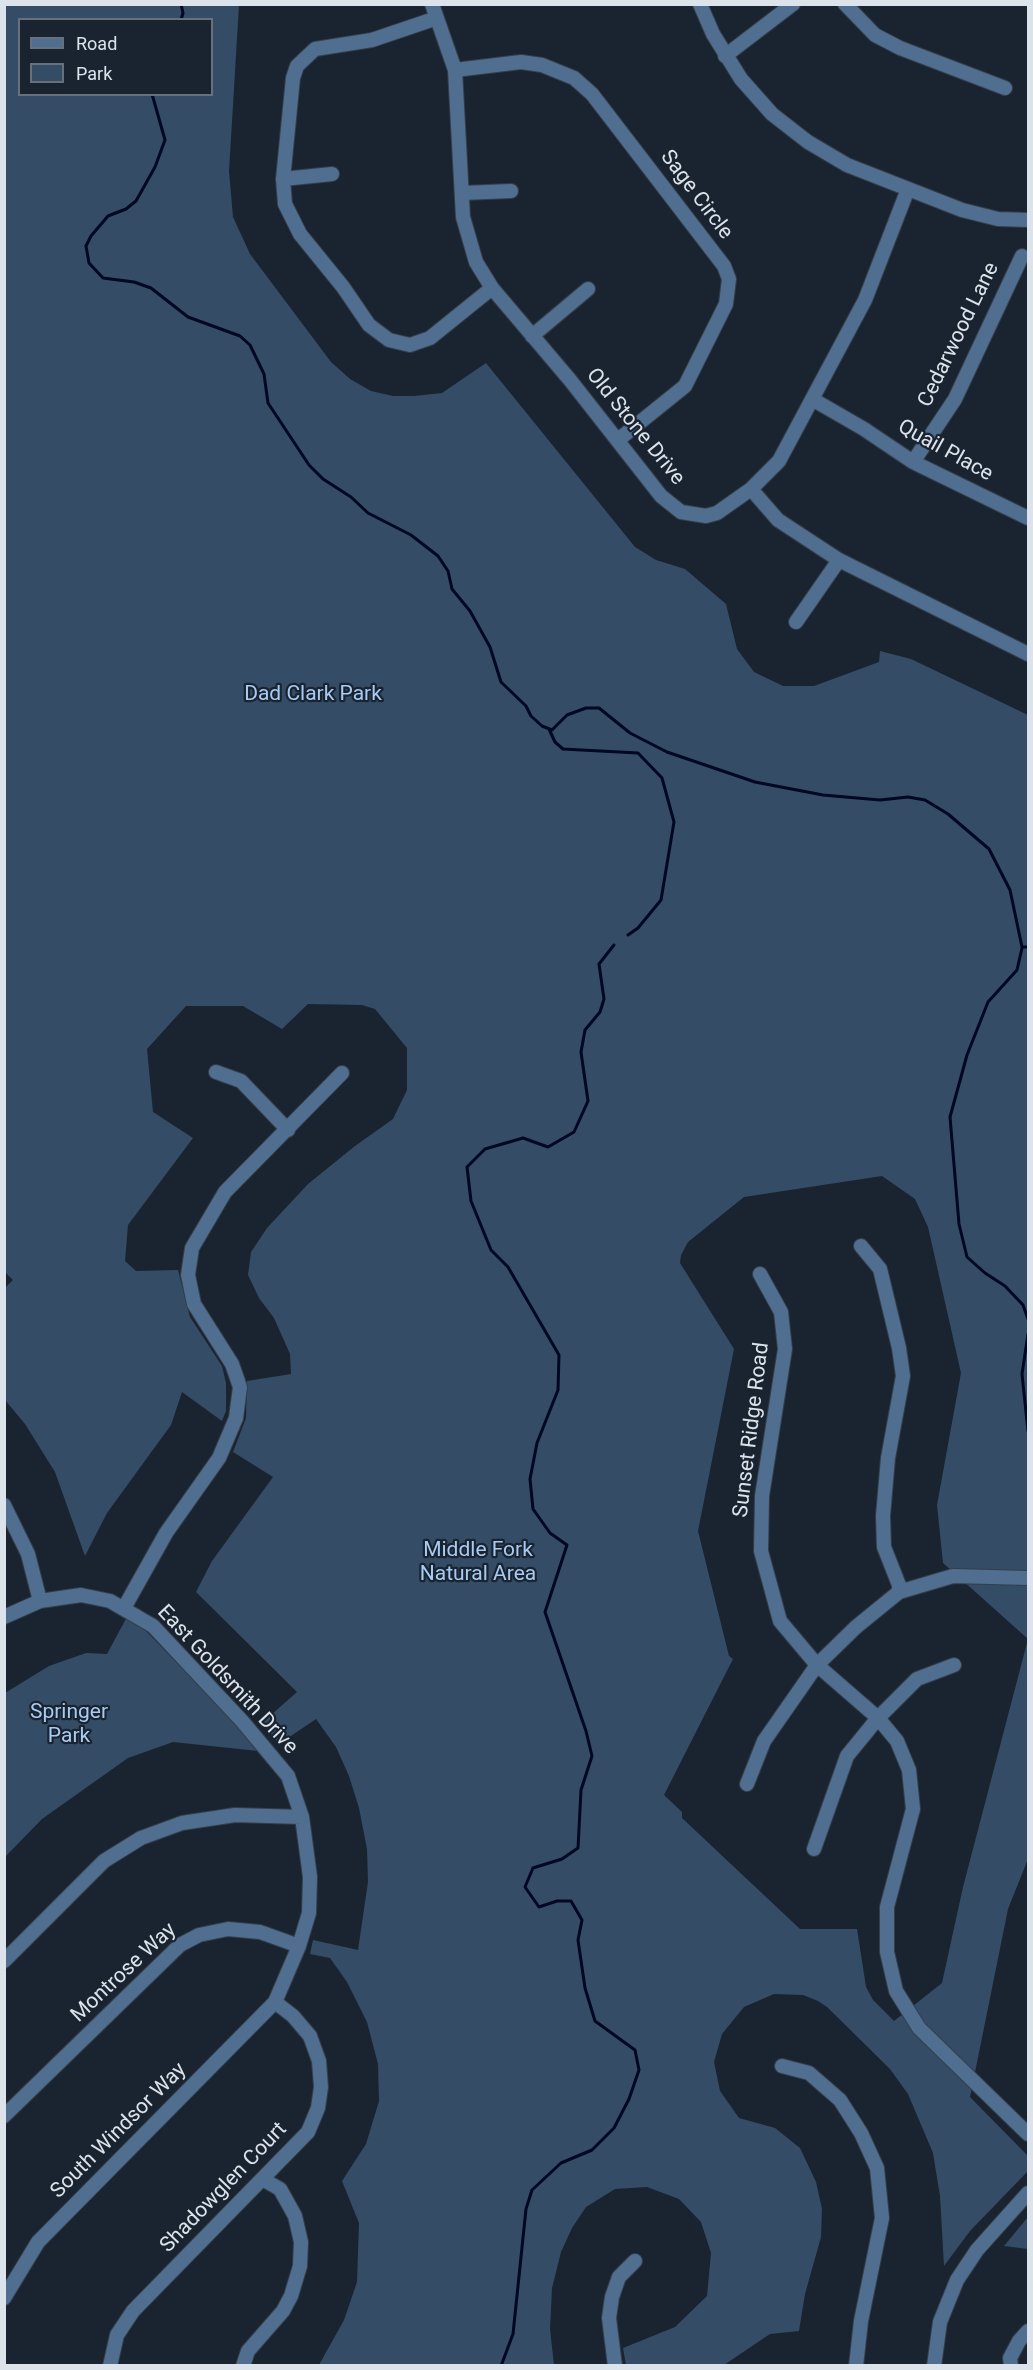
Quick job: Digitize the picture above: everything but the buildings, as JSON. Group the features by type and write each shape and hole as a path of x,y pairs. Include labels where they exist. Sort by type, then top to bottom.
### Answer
{"street":[{"path":"700,4 725,56 756,97 808,142 847,165 981,215 1029,220"},
{"path":"725,56 793,4"},
{"path":"845,4 875,35 900,48 1005,88"},
{"path":"435,11 372,40 315,49 297,66 293,78 283,178 285,204 300,234 343,287 369,325 389,340 410,345 430,338 492,288"},
{"name":"Old Stone Drive","path":"435,11 454,70 462,193 468,242 479,268 492,288 662,496 681,512 706,516 717,513 751,489 779,461 865,300 908,189"},
{"name":"Sage Circle","path":"454,70 521,62 542,65 574,78 592,94 724,266 729,279 726,304 685,386 618,440"},
{"path":"283,178 332,174"},
{"path":"462,193 511,191"},
{"name":"Cedarwood Lane","path":"913,462 955,399 1022,256"},
{"path":"532,336 588,289"},
{"name":"Quail Place","path":"812,399 864,429 913,462 1028,517"},
{"path":"751,489 778,520 839,560 1029,654"},
{"path":"796,622 839,560"},
{"path":"216,1072 241,1081 288,1130"},
{"path":"124,1608 166,1533 219,1458 236,1418 240,1387 232,1364 195,1304 188,1275 192,1248 225,1192 342,1073"},
{"path":"861,1246 880,1269 899,1348 903,1376 888,1458 883,1516 884,1547 899,1585 899,1592"},
{"name":"Sunset Ridge Road","path":"759,1274 781,1312 785,1348 762,1496 761,1551 780,1621 817,1665 878,1718 897,1741 909,1770 913,1809 887,1906 887,1952 896,1991 919,2028 1029,2133"},
{"path":"4,1505 28,1554 40,1601"},
{"path":"747,1784 764,1741 817,1665 856,1627 899,1592 953,1576 1029,1578"},
{"name":"East Goldsmith Drive","path":"4,1617 40,1601 81,1595 110,1601 124,1608 153,1626 258,1739 288,1776 302,1817 310,1887 309,1914 299,1946 275,2002"},
{"path":"814,1849 847,1756 878,1718 917,1679 954,1665"},
{"path":"4,1961 104,1861 141,1838 182,1823 236,1815 302,1817"},
{"name":"Montrose Way","path":"4,2116 180,1944 199,1935 228,1929 260,1932 299,1946"},
{"name":"Shadowglen Court","path":"110,2366 117,2335 133,2310 264,2180 308,2132 318,2108 321,2087 319,2061 310,2036 293,2016 275,2002"},
{"name":"South Windsor Way","path":"4,2298 38,2242 275,2002"},
{"path":"782,2066 810,2073 840,2100 861,2133 877,2168 882,2218 861,2321 856,2366"},
{"path":"243,2366 248,2351 283,2311 291,2296 300,2266 301,2242 295,2216 280,2189 264,2180"},
{"path":"934,2366 940,2322 957,2280 977,2250 1029,2193"},
{"path":"615,2366 609,2318 612,2297 619,2277 635,2261"},
{"path":"1011,2366 1010,2358 1019,2341 1029,2331"}],"green space":[{"name":"Dad Clark Park","path":"4,5 239,5 229,171 233,217 250,254 331,362 350,379 371,391 393,396 442,393 486,363 635,547 656,560 685,569 726,604 737,649 754,672 783,686 814,686 879,662 880,651 911,659 1028,715 1028,1639 1028,1859 1008,1909 970,2097 1028,2156 1028,2171 970,2231 944,2266 940,2196 933,2153 908,2094 890,2069 827,2007 803,1995 774,1994 744,2007 722,2034 714,2062 720,2091 739,2118 775,2128 800,2148 816,2182 822,2209 821,2237 805,2294 799,2331 770,2334 724,2365 626,2365 623,2348 675,2327 707,2296 711,2253 701,2222 679,2199 647,2187 615,2189 586,2207 572,2228 561,2252 552,2288 550,2329 554,2365 319,2365 344,2320 357,2282 359,2223 342,2181 366,2144 379,2101 378,2064 367,2022 347,1982 330,1958 310,1954 313,1940 358,1950 368,1882 367,1849 359,1808 349,1776 336,1747 316,1719 279,1744 262,1723 297,1692 196,1592 212,1561 273,1477 233,1452 246,1418 247,1381 291,1374 290,1354 274,1318 259,1298 248,1275 251,1252 267,1228 308,1184 393,1119 407,1090 407,1048 375,1009 362,1005 308,1004 282,1029 243,1006 186,1006 147,1049 153,1112 193,1138 128,1225 125,1261 136,1271 178,1270 190,1317 222,1366 226,1383 226,1411 222,1421 182,1392 171,1425 107,1513 85,1556 55,1472 25,1424 5,1400 5,1288 13,1280 4,1271","holes":["882,1176 915,1199 928,1227 961,1373 937,1505 943,1563 1028,1639 963,1887 942,1983 894,2021 873,2000 866,1987 857,1929 800,1929 682,1818 682,1812 664,1795 733,1659 729,1656 698,1531 734,1349 680,1263 681,1255 688,1242 744,1197"]},
{"name":"Springer Park","path":"128,1615 245,1733 258,1751 173,1742 128,1758 42,1819 5,1857 5,1693 49,1666 86,1653 107,1654"},
{"path":"1028,2217 1028,2249 1004,2246"}],"waterway":[{"path":"181,4 182,18"},
{"path":"153,96 165,140 155,167 136,201 126,209 108,216 91,236 86,246 89,263 103,278 134,282 151,288 188,317 240,336 250,345 264,374 268,403 309,465 323,479 351,497 368,513 411,535 438,556 448,571 452,589 470,611 490,647 501,682 526,706 531,716 542,726 552,730 567,715 586,708 599,708 630,733 667,752 755,782 823,795 880,800 908,797 925,800 948,814 989,849 1010,890 1022,947 1028,947"},
{"path":"549,729 555,742 563,749 638,753 662,778 674,822 661,900 638,928 628,935"},
{"path":"501,2366 513,2334 526,2209 532,2190 561,2163 592,2150 614,2128 629,2099 639,2070 635,2050 595,2021 585,1988 578,1940 582,1920 571,1901 557,1901 539,1907 525,1887 533,1868 562,1859 578,1848 581,1790 592,1756 586,1731 545,1612 567,1545 550,1533 533,1509 530,1479 537,1443 558,1390 559,1355 508,1267 491,1250 471,1201 467,1167 485,1149 523,1138 548,1147 574,1132 588,1101 581,1052 585,1030 600,1012 604,999 599,964 614,945"},
{"path":"1022,948 1017,970 988,1002 967,1055 950,1117 959,1224 967,1257 1005,1286 1023,1305 1028,1319"},
{"path":"1028,1334 1022,1374 1028,1431"}],"park label":[{"name":"Middle Fork Natural Area","path":"478,1563"}]}
